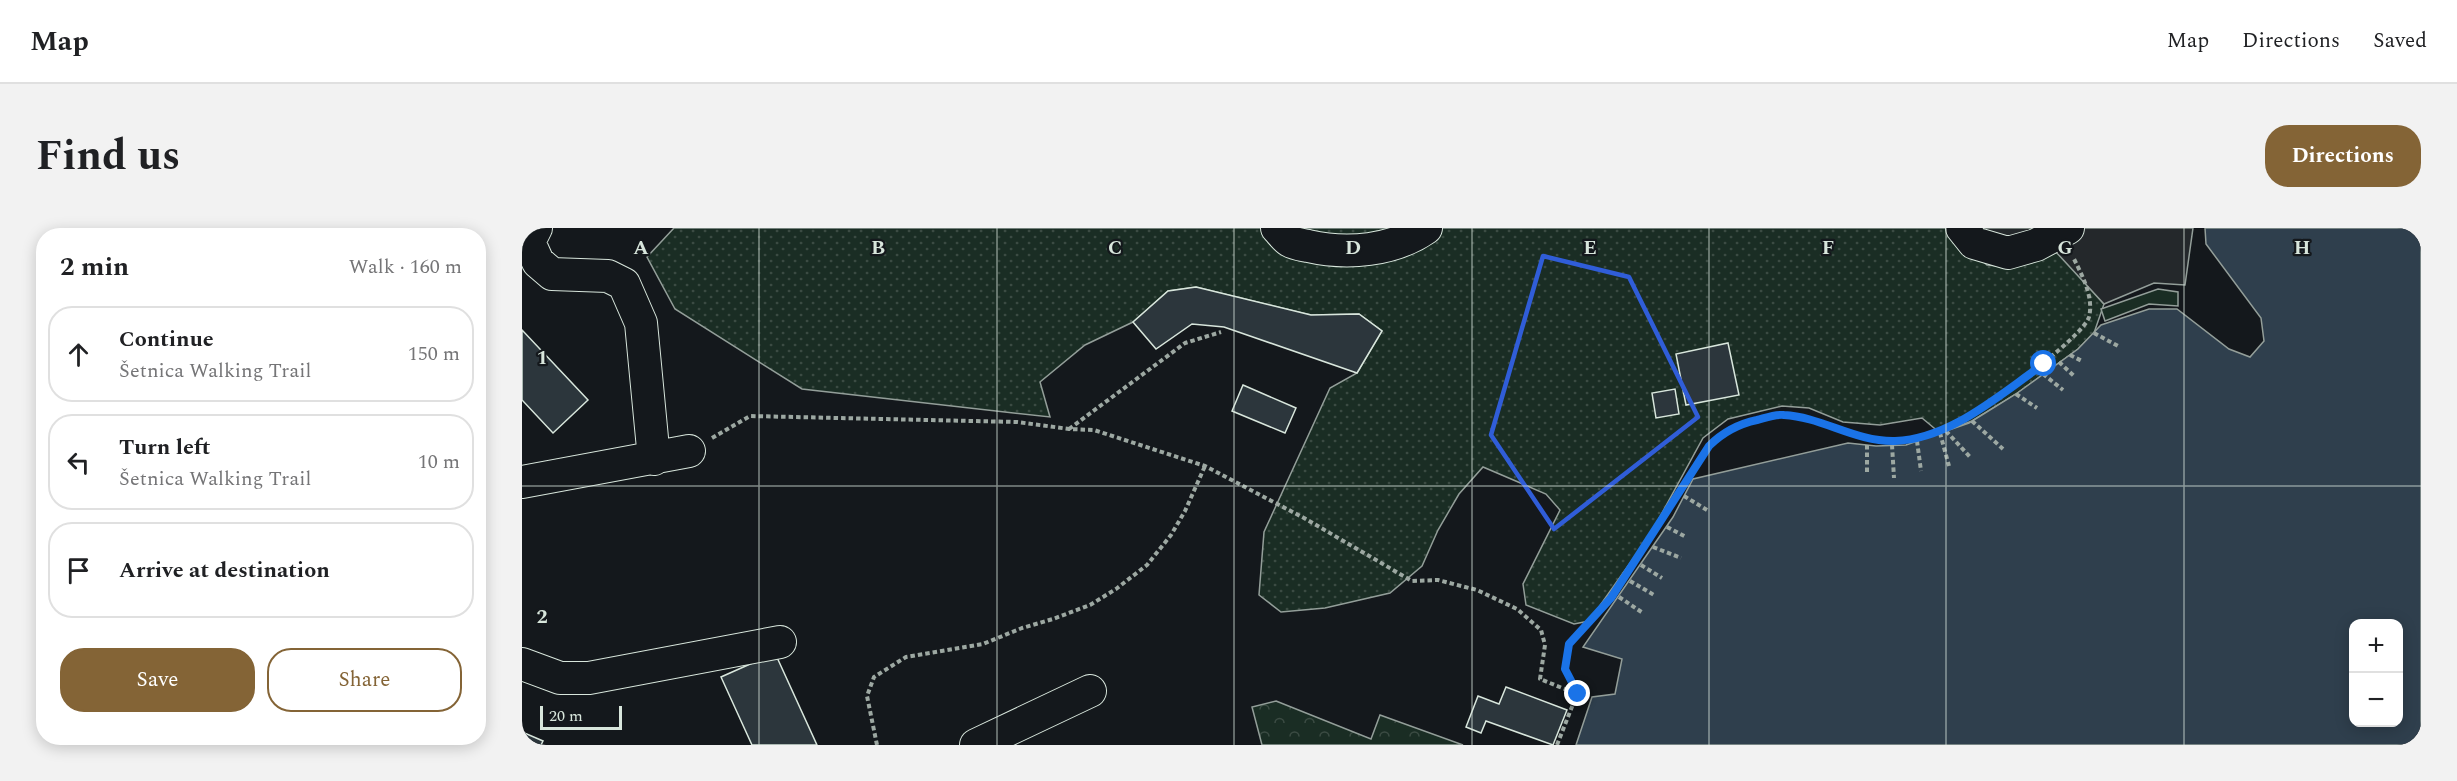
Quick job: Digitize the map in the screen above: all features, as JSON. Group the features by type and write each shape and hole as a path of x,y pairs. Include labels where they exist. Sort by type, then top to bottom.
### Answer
{"street":[{"path":"536,228 529,242 538,262 552,274 608,276 624,284 641,323 654,459"},
{"path":"1277,228 1290,242 1324,249 1357,250 1387,246 1415,236 1426,228"},
{"path":"1962,228 1974,243 2008,253 2067,230"},
{"path":"522,482 689,451"},
{"path":"522,664 560,678 589,678 780,642"},
{"path":"976,745 1090,692"}],"path":[{"path":"1557,745 1578,694 1565,669 1569,644 1611,598 1709,446 1720,435 1746,422 1782,415 1806,419 1859,437 1895,441 1917,437 1957,423 2044,364 2088,320 2091,303 2067,230"},
{"path":"1068,429 1185,343 1221,332"},
{"path":"2094,333 2118,346"},
{"path":"2070,355 2082,361"},
{"path":"2059,362 2074,376"},
{"path":"2043,374 2063,390"},
{"path":"2016,394 2037,408"},
{"path":"689,451 750,416 1017,422 1094,430 1205,466 1304,518 1412,581 1438,580 1477,590 1517,609 1541,630 1545,645 1540,679 1578,694"},
{"path":"1972,421 2003,449"},
{"path":"1946,431 1971,458"},
{"path":"1940,433 1949,466"},
{"path":"1917,441 1921,471"},
{"path":"1867,445 1867,473"},
{"path":"1892,445 1894,478"},
{"path":"877,745 867,696 874,677 906,657 983,644 1090,605 1116,589 1147,565 1171,535 1185,511 1205,466"},
{"path":"1684,496 1707,510"},
{"path":"1666,527 1686,537"},
{"path":"1653,547 1681,558"},
{"path":"1641,565 1662,578"},
{"path":"1630,581 1654,595"},
{"path":"1619,597 1643,613"}],"highlighted area":[{"path":"1543,256 1629,277 1698,417 1554,529 1491,435"}],"green space":[{"path":"674,228 2077,228 2072,267 2104,304 2094,333 2078,349 2016,394 1972,421 1940,433 1922,418 1880,425 1843,422 1809,408 1782,406 1728,419 1703,438 1650,535 1589,621 1574,624 1526,605 1523,584 1560,510 1546,494 1483,467 1459,494 1438,530 1422,566 1390,593 1325,608 1281,612 1259,595 1264,532 1330,388 1357,373 1382,331 1359,314 1311,315 1196,287 1168,291 1133,322 1085,345 1040,382 1050,417 802,389 675,309 647,257"},
{"path":"2158,289 2178,292 2178,306 2149,304 2105,321 2101,309"},
{"path":"1276,701 1371,739 1380,715 1463,745 1262,745 1252,707"}],"shaded area":[{"path":"1953,228 2193,228 2185,285 2154,283 2104,304 2056,252 2009,267 1987,265 1970,250"}],"water":[{"path":"2205,228 2421,228 2421,745 1576,745 1592,697 1615,694 1622,659 1583,647 1673,517 1693,479 1848,443 1876,446 1906,445 1969,423 2016,394 2078,349 2101,325 2149,309 2177,309 2229,349 2250,357 2264,341 2261,318 2206,244"}],"building":[{"path":"1196,287 1311,315 1359,314 1382,331 1357,373 1224,327 1192,324 1156,349 1133,322 1168,291"},
{"path":"522,330 588,400 553,433 522,400"},
{"path":"1728,343 1739,395 1686,405 1676,354"},
{"path":"1243,385 1296,408 1285,433 1232,411"},
{"path":"1675,389 1679,414 1656,418 1652,393"},
{"path":"775,653 817,745 752,745 721,677"},
{"path":"1506,687 1567,710 1553,745 1486,721 1481,733 1466,727 1478,696 1499,704"},
{"path":"522,732 543,741 541,745 522,745"}],"route":[{"path":"1578,694 1565,669 1569,644 1611,598 1709,446 1720,435 1746,422 1782,415 1806,419 1859,437 1895,441 1917,437 1957,423 2044,364"}]}
